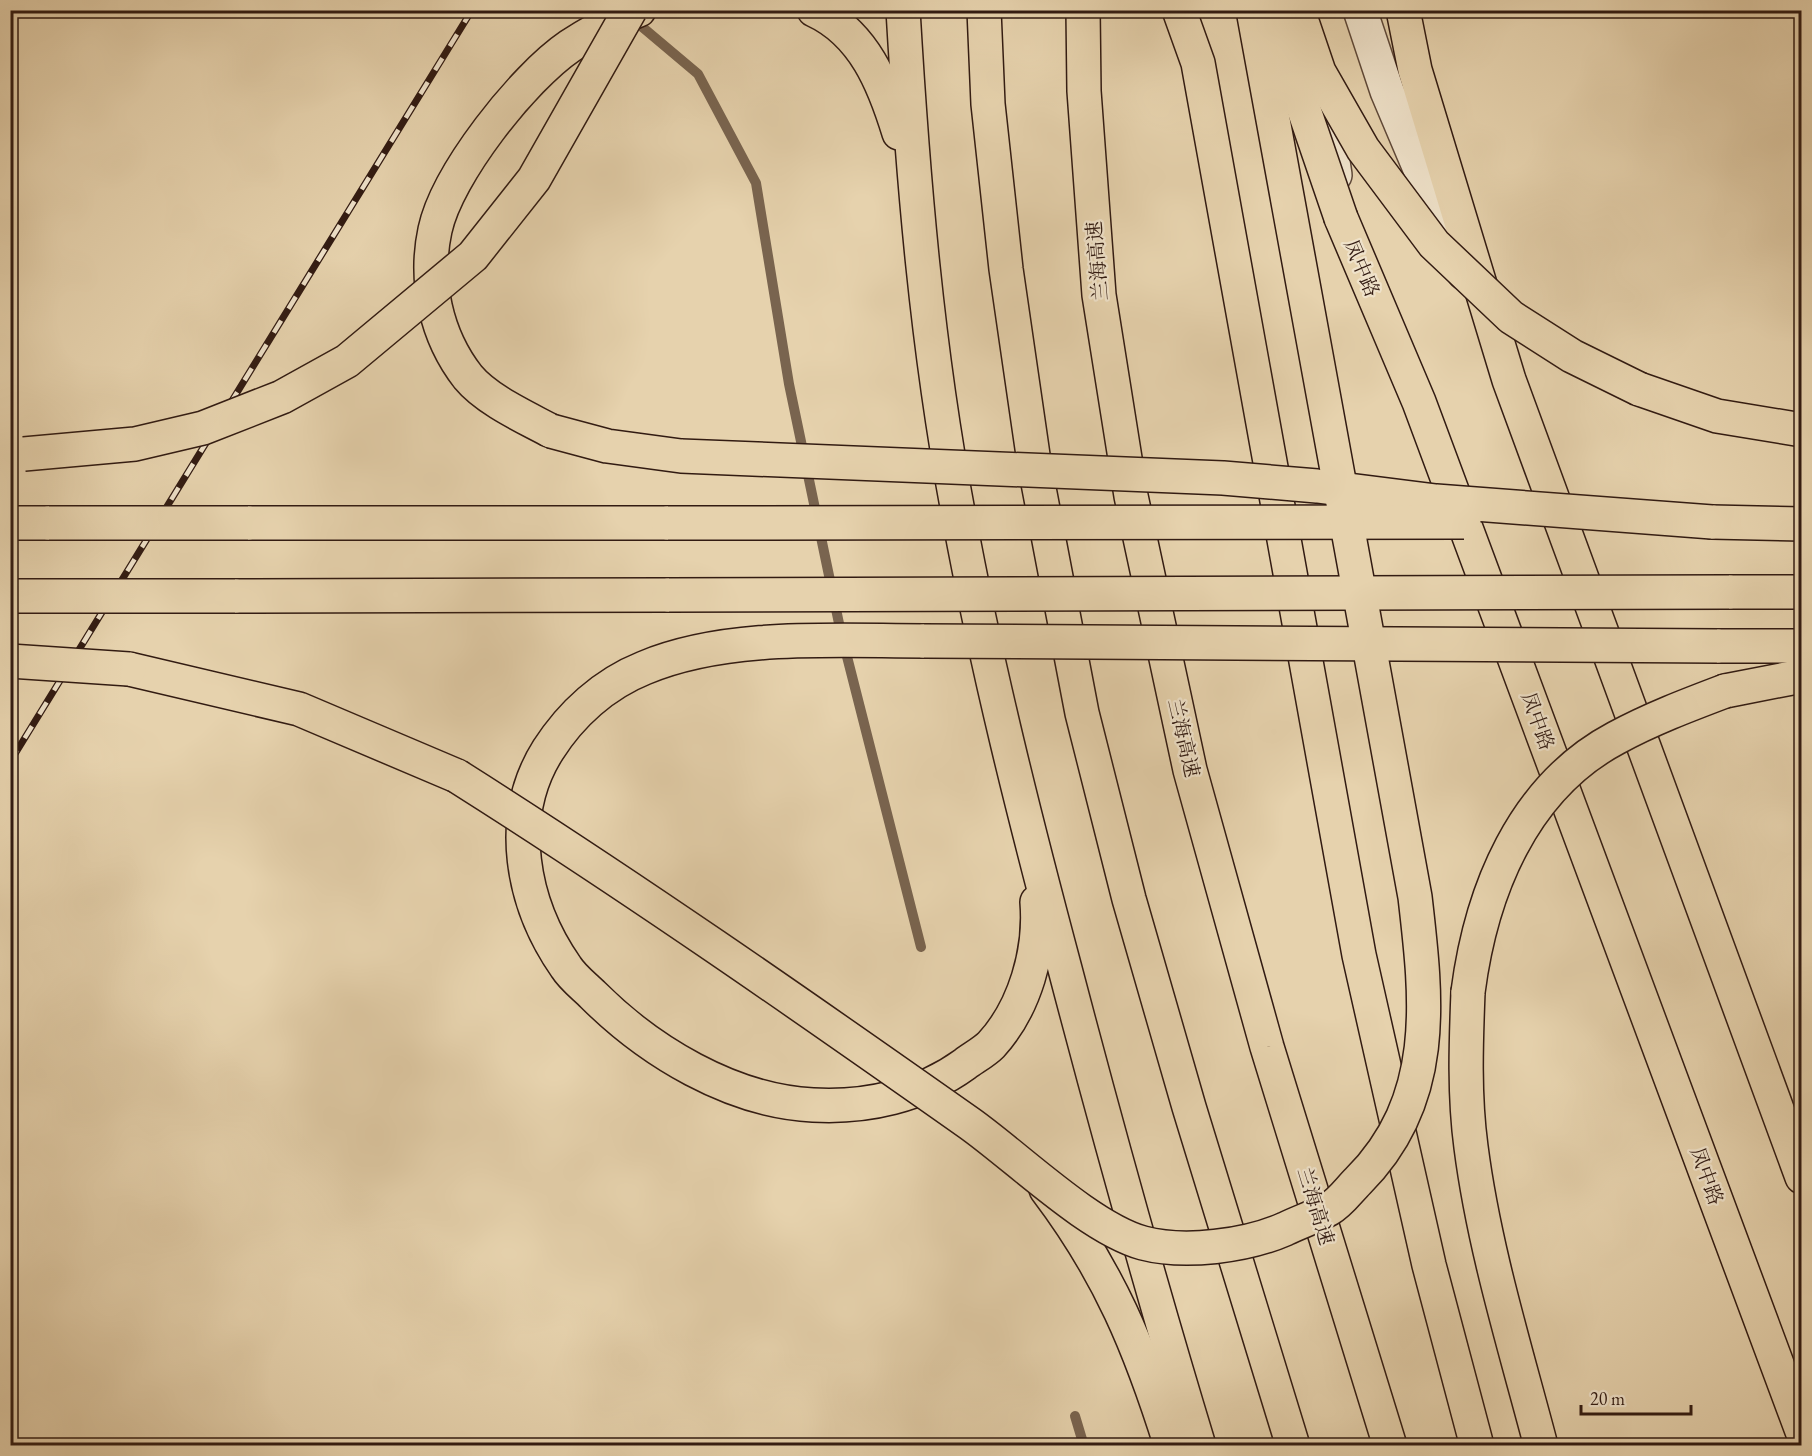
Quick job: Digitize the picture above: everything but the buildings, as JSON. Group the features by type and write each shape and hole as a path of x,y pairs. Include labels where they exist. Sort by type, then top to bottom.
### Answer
{"main road":[{"path":"17,454 135,444 203,428 282,397 347,361 473,256 534,179 608,53 630,10"},
{"path":"608,53 639,10"},
{"path":"639,10 569,47 527,86 482,138 452,186 435,230 431,288 442,332 469,378 506,407 551,431 607,446 681,456 1223,478 1317,486 1436,501 1712,522"},
{"path":"814,10 828,17 856,41 877,73 890,105 908,179 958,514 990,672 1098,1096 1199,1446"},
{"path":"903,10 912,169 926,301"},
{"path":"984,10 988,104 1006,269 1034,462 1082,712 1129,899 1189,1107 1293,1446"},
{"name":"兰海高速","path":"1083,10 1084,91 1099,295 1133,507 1194,782 1267,1047 1390,1446"},
{"path":"1179,10 1198,63"},
{"path":"1193,10 1198,63 1359,955 1429,1265 1477,1446"},
{"path":"10,662 129,669 299,709 457,776 596,865 972,1125 1094,1219 1143,1243 1200,1248 1265,1238 1331,1208 1374,1165 1405,1113 1421,1064 1425,987 1415,897 1253,10"},
{"name":"凤中路","path":"1277,10 1301,101 1341,218 1419,402 1802,1431"},
{"path":"1298,10 1319,72 1363,149 1434,244 1511,317 1572,356 1639,389 1718,416 1802,430"},
{"path":"1402,10 1415,70 1509,380 1802,1177"},
{"path":"10,523 1712,522 1802,524"},
{"path":"10,596 1802,592"},
{"path":"1008,747 1028,837 1039,924 1033,964 1017,1006 990,1045 955,1071 908,1093 863,1105 810,1105 760,1096 712,1079 660,1050 606,1008 568,970 541,927 527,882 522,840 527,803 538,766 562,727 600,692 644,668 698,652 766,643 936,640 1802,646"},
{"path":"1541,1446 1495,1266 1471,1147 1466,1085 1468,992 1474,947 1487,900 1513,840 1546,794 1580,763 1614,738 1678,708 1725,691 1802,676"},
{"path":"1022,1163 1046,1189 1074,1227 1103,1274 1137,1343 1171,1446"}],"street":[{"path":"1310,10 1341,218"},
{"path":"1360,10 1387,91 1509,380"}],"waterway":[{"path":"641,26 698,74 756,183 789,384 841,633 921,947"},
{"path":"1075,1416 1084,1446"}],"railway":[{"path":"10,762 472,10"}]}
